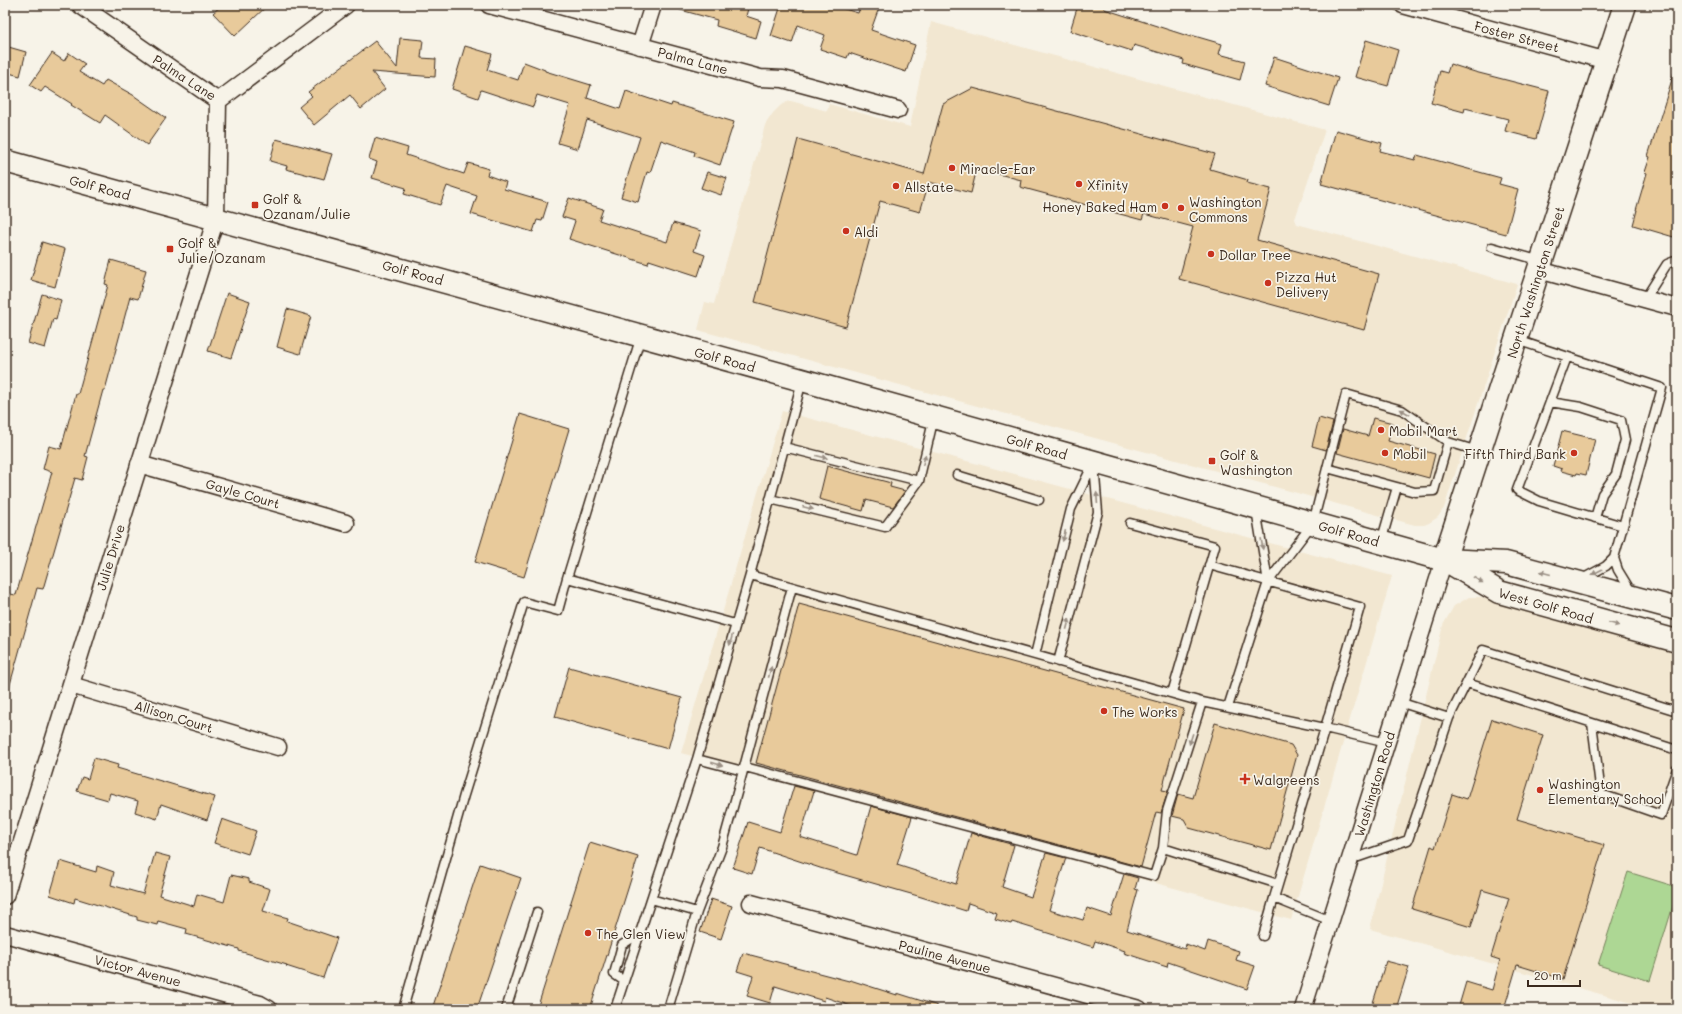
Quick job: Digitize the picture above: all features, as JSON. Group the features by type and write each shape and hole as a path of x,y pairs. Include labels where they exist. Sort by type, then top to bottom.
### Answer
{"main road":[{"name":"North Washington Street","path":"1444,560 1625,5"},
{"name":"Golf Road","path":"5,161 641,335 1444,560"},
{"path":"1444,560 1506,563 1677,609"},
{"name":"West Golf Road","path":"1444,560 1499,592 1676,638"}],"street":[{"name":"Palma Lane","path":"80,5 218,101 346,5"},
{"name":"Palma Lane","path":"489,5 760,78 783,79 898,110"},
{"path":"640,46 653,5"},
{"name":"Foster Street","path":"1403,5 1607,61"},
{"name":"Julie Drive","path":"5,896 216,218 218,101"},
{"path":"1540,265 1677,308"},
{"name":"Gayle Court","path":"139,464 346,523"},
{"name":"Washington Road","path":"1303,1009 1444,560"},
{"name":"Allison Court","path":"71,685 278,747"},
{"name":"Pauline Avenue","path":"751,903 1139,1009"},
{"name":"Victor Avenue","path":"5,934 260,1004 269,1009"}],"lane":[{"path":"1492,247 1540,265"},
{"path":"1645,299 1667,264 1677,260"},
{"path":"402,1009 464,795 524,602 558,611 641,335"},
{"path":"1516,340 1662,388 1614,558 1606,566 1577,582"},
{"path":"1567,357 1517,490 1539,501 1623,526"},
{"path":"615,1009 697,758 750,576 802,380"},
{"path":"1228,707 1268,582 1313,523 1346,394 1402,410 1448,442 1480,451"},
{"path":"1550,402 1581,407 1621,420 1625,440 1616,474 1602,494 1595,518"},
{"path":"770,499 885,527 919,481 934,417"},
{"path":"1327,468 1415,492 1434,491 1448,442"},
{"path":"784,447 919,481"},
{"path":"1035,655 1071,508 1094,462"},
{"path":"1058,662 1098,512 1094,462"},
{"path":"957,475 1039,500"},
{"path":"1381,542 1397,487"},
{"path":"1256,507 1268,582"},
{"path":"1130,522 1215,546 1172,694"},
{"path":"1614,558 1618,570 1634,598"},
{"path":"1209,565 1360,606 1263,936"},
{"path":"750,576 1202,702 1325,728 1386,744"},
{"path":"568,578 735,624"},
{"path":"668,1009 697,912 722,847 792,587"},
{"path":"1350,860 1408,840 1450,718 1483,650 1677,711"},
{"path":"1467,682 1677,750"},
{"path":"697,758 1154,876 1163,848 1168,811 1202,702"},
{"path":"1399,702 1450,718"},
{"path":"1592,723 1601,794 1661,815 1677,769"},
{"path":"1163,848 1278,884"},
{"path":"1274,898 1331,921"},
{"path":"651,899 697,912"},
{"path":"506,1009 537,912"},
{"path":"624,981 614,974 622,945 640,932"}],"shaded area":[{"name":"Washington Commons","path":"931,22 1325,130 1295,219 1297,224 1517,284 1444,508 1438,517 1424,525 1415,525 698,330 705,302 714,304 765,125 773,113 781,105 791,101 827,111 829,104 910,127"},
{"path":"782,411 1392,576 1291,920 681,753"},
{"name":"Washington Elementary School","path":"1469,597 1481,597 1677,651 1677,1009 1653,1009 1370,929 1443,625 1454,606"}],"green space":[{"path":"1628,872 1677,887 1677,893 1650,981 1598,965"}],"building":[{"path":"222,5 268,5 235,36 213,13"},
{"path":"678,5 749,5 746,16 761,21 756,38 716,26 717,20 677,9"},
{"path":"781,5 831,5 858,13 861,5 880,5 871,30 915,45 906,72 849,53 847,58 820,49 825,35 798,25 792,43 771,36"},
{"path":"1078,5 1105,5 1104,9 1191,37 1191,35 1222,44 1219,54 1245,61 1240,80 1183,64 1184,60 1134,45 1132,51 1070,31"},
{"path":"400,38 423,40 421,58 436,59 435,77 372,72 385,89 361,109 350,95 314,125 299,107 312,96 308,92 375,41 397,68"},
{"path":"1366,40 1398,50 1388,86 1355,77"},
{"path":"5,46 26,52 20,76 5,72"},
{"path":"465,46 492,54 487,70 518,80 524,62 545,71 591,85 587,98 620,109 626,91 671,106 672,103 734,122 720,165 694,156 695,152 661,140 650,173 647,172 638,202 621,197 640,137 587,120 578,149 558,143 570,105 537,95 533,107 481,90 478,98 452,89"},
{"path":"52,53 64,61 69,53 85,64 79,72 102,86 106,80 133,95 166,118 147,145 105,115 100,123 45,87 41,92 30,85"},
{"path":"1274,57 1338,78 1329,106 1265,86"},
{"path":"1450,64 1549,91 1536,139 1505,131 1508,119 1465,108 1464,112 1431,103 1440,71 1447,73"},
{"path":"1674,73 1677,73 1677,238 1633,225 1647,173 1645,172 1650,157 1648,156"},
{"name":"Washington Commons","path":"973,88 1215,154 1210,169 1248,180 1247,183 1271,189 1257,240 1379,274 1364,330 1179,279 1193,227 1144,214 1142,220 1020,187 1021,180 977,168 971,193 929,182 920,212 880,201 846,327 755,302 798,139 924,174 943,104"},
{"path":"1336,130 1382,143 1380,151 1415,160 1417,155 1501,178 1499,184 1518,189 1506,234 1321,184"},
{"path":"375,138 408,148 406,155 464,174 468,163 489,169 487,175 506,182 504,189 548,202 542,221 537,220 533,232 471,214 477,196 447,186 440,205 404,194 406,188 372,178 377,162 369,159"},
{"path":"276,139 332,154 324,179 286,169 287,166 270,161"},
{"path":"707,172 727,178 721,195 701,188"},
{"path":"569,198 603,209 599,220 667,242 673,223 701,231 694,251 705,255 698,276 649,260 648,264 569,239 575,221 562,217"},
{"path":"42,242 65,249 55,287 31,280"},
{"path":"111,260 146,270 138,299 130,297 105,390 103,390 85,456 88,457 82,480 75,478 43,589 37,588 9,688 5,688 5,613 10,594 16,595 52,472 43,469 49,446 61,449 76,394 78,394 108,285 105,284"},
{"path":"227,293 250,301 231,358 208,351"},
{"path":"42,294 61,300 56,320 53,319 45,348 28,343"},
{"path":"287,309 311,316 300,354 277,347"},
{"path":"520,414 569,429 524,577 475,562"},
{"path":"1319,418 1333,422 1326,450 1312,446"},
{"name":"Mobil","path":"1373,418 1393,423 1388,441 1435,454 1429,478 1337,453 1343,429 1368,436"},
{"name":"Fifth Third Bank","path":"1562,431 1595,439 1586,475 1577,473 1576,475 1561,471 1562,469 1553,466"},
{"path":"827,466 891,483 890,487 905,491 893,507 866,500 863,511 819,499"},
{"path":"799,604 1184,709 1162,790 1168,791 1161,813 1156,812 1141,867 756,763"},
{"path":"569,667 682,698 668,749 555,717"},
{"path":"1492,719 1543,735 1517,819 1604,845 1563,979 1517,965 1504,1009 1458,1009 1466,982 1492,990 1500,960 1491,957 1509,898 1482,890 1471,927 1412,909 1431,846 1435,848 1452,794 1467,799"},
{"name":"Walgreens","path":"1215,723 1291,745 1297,755 1271,850 1189,828 1184,819 1172,816 1178,794 1193,798"},
{"path":"94,758 118,765 117,768 215,797 207,820 161,804 157,819 135,812 138,801 110,793 108,800 77,791 82,777 88,779"},
{"path":"794,786 814,791 800,837 857,855 871,806 912,817 897,865 956,884 971,833 1014,845 1002,887 1031,897 1046,853 1066,858 1049,910 1083,920 1087,908 1111,916 1124,874 1138,878 1135,889 1138,890 1127,930 1185,949 1186,944 1205,951 1208,941 1239,951 1236,960 1255,966 1247,989 1168,962 1167,967 1124,953 1125,951 1095,941 1093,947 1012,922 1011,924 995,919 997,913 968,903 966,911 820,868 760,848 752,874 733,868 748,822 780,832"},
{"path":"222,819 256,831 248,854 214,843"},
{"name":"The Glen View","path":"590,842 638,857 590,1009 537,1009"},
{"path":"155,853 170,857 159,895 194,906 197,894 224,902 231,875 249,879 249,882 270,889 263,911 288,918 287,921 337,938 323,978 286,966 287,965 239,951 239,949 186,934 187,929 158,921 157,925 137,920 137,917 75,898 74,903 50,895 60,861 96,872 97,866 114,872 111,885 143,894"},
{"path":"480,864 521,878 477,1009 432,1009"},
{"path":"711,899 732,906 721,939 700,932"},
{"path":"743,953 849,981 850,980 938,1006 937,1009 860,1009 825,997 824,1001 775,986 770,1003 747,996 753,976 737,971"},
{"path":"1386,961 1409,967 1396,1009 1371,1009"}],"place":[{"name":"Miracle-Ear","path":"952,168"},
{"name":"Xfinity","path":"1079,184"},
{"name":"Allstate","path":"896,186"},
{"name":"Golf & Ozanam/Julie","path":"255,205"},
{"name":"Honey Baked Ham","path":"1165,206"},
{"name":"Washington Commons","path":"1181,208"},
{"name":"Aldi","path":"846,231"},
{"name":"Golf & Julie/Ozanam","path":"170,249"},
{"name":"Dollar Tree","path":"1211,254"},
{"name":"Pizza Hut Delivery","path":"1268,283"},
{"name":"Mobil Mart","path":"1381,430"},
{"name":"Mobil","path":"1385,453"},
{"name":"Fifth Third Bank","path":"1574,453"},
{"name":"Golf & Washington","path":"1212,461"},
{"name":"The Works","path":"1104,711"},
{"name":"Walgreens","path":"1245,779"},
{"name":"Washington Elementary School","path":"1540,790"},
{"name":"The Glen View","path":"588,933"}]}
